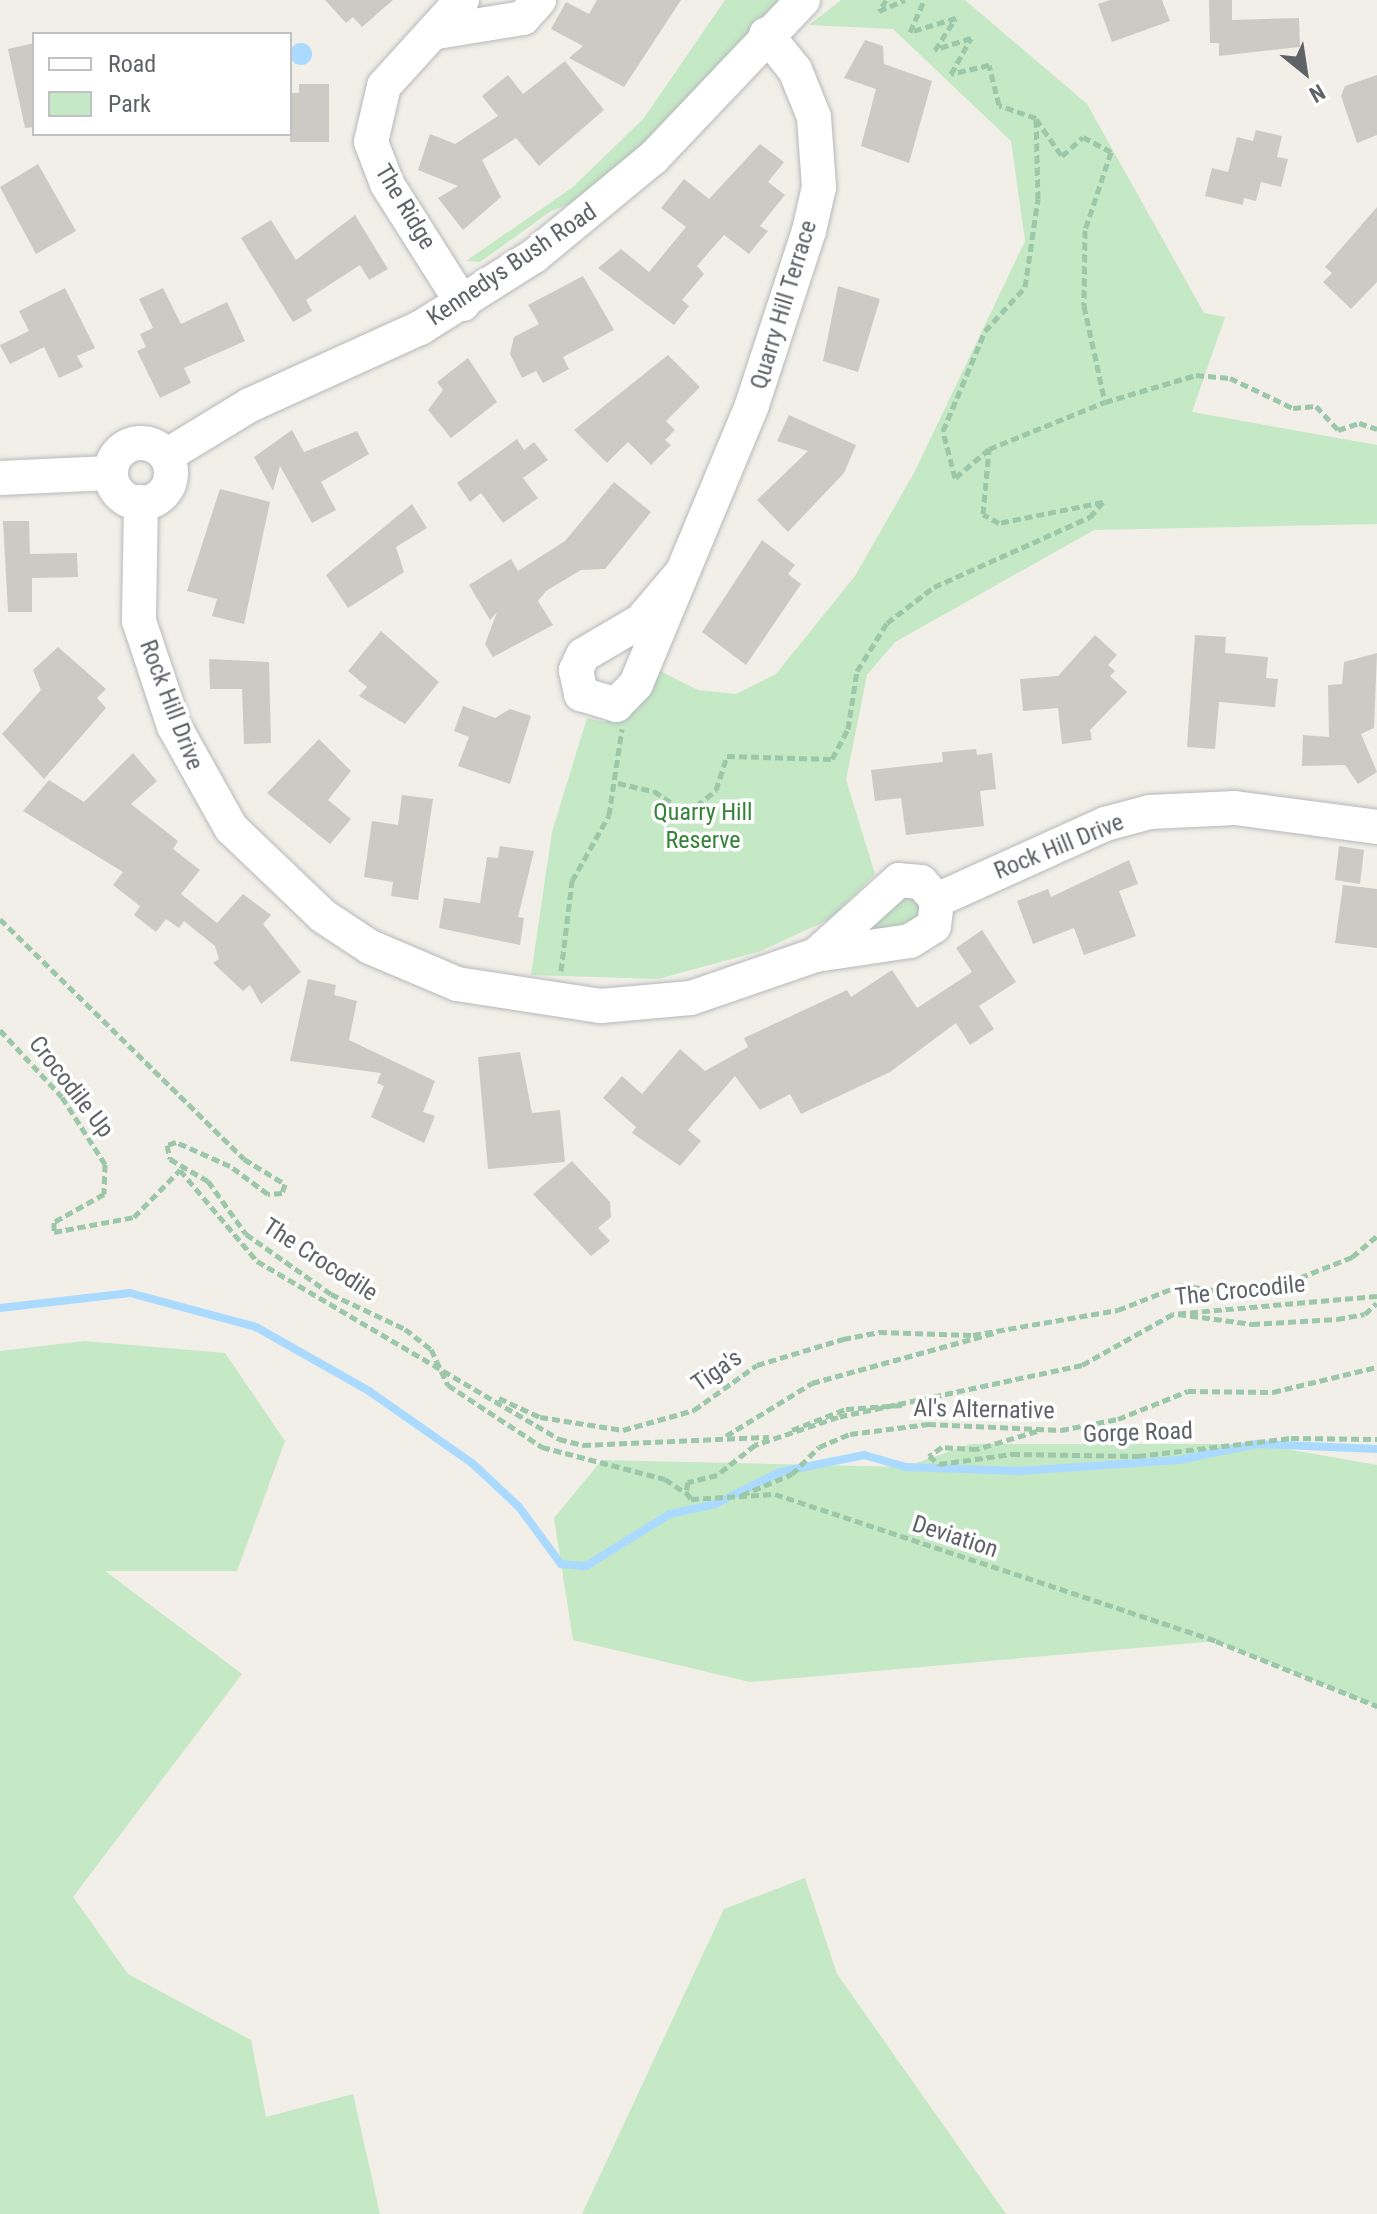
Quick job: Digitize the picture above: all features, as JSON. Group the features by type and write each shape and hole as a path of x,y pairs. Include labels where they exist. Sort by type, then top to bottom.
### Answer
{"street":[{"name":"The Ridge","path":"462,0 437,32 384,86 371,142 387,184 463,304"},
{"path":"437,32 523,18 539,0"},
{"name":"Kennedys Bush Road","path":"166,456 250,405 374,353 463,304 618,190 766,34 803,0"},
{"name":"Quarry Hill Terrace","path":"680,575 641,621 583,655 576,670 581,694 616,705 636,684 779,333 819,187 820,153 805,88 766,34"},
{"path":"132,444 151,444 166,456 167,487 141,502 119,494 110,473 116,455 132,444"},
{"path":"0,478 110,473"},
{"name":"Rock Hill Drive","path":"141,502 136,594 150,663 193,767 231,828 290,889 370,947 457,984 557,1004 691,998 816,955 924,936 934,926 937,900 921,882 899,880 816,955"},
{"name":"Rock Hill Drive","path":"937,900 1105,824 1150,812 1235,808 1377,827"}],"path":[{"path":"886,0 879,11 905,0"},
{"path":"924,0 910,32 956,18 935,50 971,38 951,74 989,65 999,105 1036,118 1062,156 1083,137 1111,152 1085,230 1084,306 1105,402"},
{"path":"1036,118 1038,199 1025,287 985,331 943,431 955,478 989,449 1105,402 1196,375 1230,378 1293,408 1316,406 1338,430 1359,423 1377,429"},
{"path":"618,783 654,791 687,813 716,790 727,756 832,759 848,729 857,671 887,623 934,587 1090,517 1103,502 999,523 983,514 989,449"},
{"path":"557,1004 572,881 618,783 623,733 616,705"},
{"name":"The Crocodile","path":"0,919 244,1159 286,1188 268,1194 176,1142 164,1150 170,1159 208,1181 239,1227 269,1252 363,1313 396,1323 439,1362 448,1385 542,1447 665,1479 687,1493"},
{"name":"Crocodile Up","path":"0,1030 62,1097 105,1164 104,1194 54,1222 54,1232 134,1217 180,1170 257,1261 439,1362 521,1414 583,1445 724,1437"},
{"name":"Tiga's","path":"490,1394 540,1417 623,1430 694,1410 757,1365 843,1339 879,1332 973,1335 1016,1325 1118,1310 1181,1285 1211,1290 1289,1282 1352,1257 1377,1236"},
{"name":"The Crocodile","path":"784,1435 838,1417 911,1405 1017,1374 1082,1365 1178,1314 1377,1296"},
{"path":"1178,1314 1252,1324 1337,1319 1365,1314 1377,1303"},
{"name":"Tiga's","path":"724,1437 812,1383 1016,1325"},
{"name":"Al's Alternative","path":"738,1495 792,1474 799,1465 850,1434 928,1424 1042,1430 1118,1419 1188,1391 1273,1392 1377,1367"},
{"path":"687,1493 688,1482 717,1475 755,1445 846,1409 911,1405"},
{"name":"Gorge Road","path":"1042,1430 929,1456 939,1464 1012,1454 1138,1456 1291,1438 1377,1439"},
{"path":"724,1437 784,1435"},
{"name":"Deviation","path":"687,1493 723,1497 775,1494 1216,1641 1377,1706"}],"green space":[{"path":"725,0 780,0 660,130 578,201 551,211 480,262 466,261 573,187 644,118"},
{"name":"Quarry Hill Reserve","path":"841,0 965,0 1087,104 1204,313 1225,317 1192,412 1377,445 1377,524 1094,530 895,642 867,675 846,780 875,874 830,919 761,951 658,979 531,975 552,832 587,718 604,722 636,710 660,671 698,690 736,694 776,674 855,576 914,473 1025,241 1011,141 893,29 809,25"},
{"path":"893,895 926,900 917,927 852,937"},
{"path":"85,1341 225,1353 285,1441 237,1571 105,1571 242,1674 73,1897 128,1974 251,2040 266,2117 353,2094 380,2214 0,2214 0,1351"},
{"path":"971,1444 1257,1444 1377,1465 1377,1706 1216,1641 750,1682 573,1640 554,1518 602,1460 905,1467"},
{"path":"805,1878 837,1974 1006,2214 582,2214 724,1909"}],"water":[{"path":"301,43 311,50 309,62 301,65 293,62 293,46"}],"building":[{"path":"325,0 393,0 362,27 353,17 346,23"},
{"path":"597,0 681,0 624,87 569,58 583,46 551,29 566,2 589,14"},
{"path":"1110,0 1162,0 1170,21 1112,42 1098,4"},
{"path":"1209,0 1232,0 1232,20 1299,18 1300,47 1219,56 1219,43 1210,43"},
{"path":"865,40 883,46 884,64 932,81 909,163 861,146 876,89 844,78"},
{"path":"32,43 32,127 25,128 8,49"},
{"path":"565,61 604,110 539,166 516,138 482,160 501,197 463,230 438,198 458,186 418,170 430,134 455,144 498,116 482,96 508,75 523,94"},
{"path":"1377,75 1377,135 1357,143 1341,96 1345,86"},
{"path":"299,84 329,84 329,142 290,142 292,93 299,93"},
{"path":"1256,130 1282,136 1277,157 1288,159 1281,187 1261,182 1256,201 1244,198 1243,205 1205,196 1212,168 1228,172 1237,137 1253,141"},
{"path":"760,144 784,162 768,182 785,195 760,226 768,231 749,254 724,235 697,266 704,274 682,300 689,306 674,325 598,268 621,249 649,272 686,227 661,208 684,179 709,199"},
{"path":"38,164 76,231 36,254 0,187"},
{"path":"1377,207 1377,282 1351,309 1323,282 1332,273 1325,267"},
{"path":"355,215 388,269 369,280 360,265 306,300 312,311 293,322 241,238 271,220 296,260"},
{"path":"583,276 614,330 563,357 569,369 543,383 536,371 522,378 510,354 514,337 539,324 528,305"},
{"path":"838,286 880,299 858,372 823,361"},
{"path":"65,288 95,348 77,356 83,367 59,378 44,347 10,364 0,345 29,331 19,311"},
{"path":"163,288 181,324 227,302 245,341 184,368 191,383 160,398 137,351 146,347 140,334 153,328 139,299"},
{"path":"668,355 700,387 666,421 675,430 665,440 671,445 651,465 628,442 607,463 574,430"},
{"path":"468,358 497,402 451,438 428,410 443,390 437,382"},
{"path":"789,415 856,445 844,473 788,532 757,500 808,451 777,441"},
{"path":"292,430 304,452 357,431 369,454 321,482 336,510 312,523 280,466 273,491 254,457"},
{"path":"517,439 524,450 534,442 548,460 523,478 538,498 503,523 481,493 470,502 457,483"},
{"path":"614,482 651,512 605,569 581,570 546,591 538,601 553,625 493,657 485,644 497,612 490,620 469,585 511,559 518,571 565,541"},
{"path":"220,489 270,502 244,624 212,616 217,599 187,591"},
{"path":"412,504 427,528 396,547 404,572 348,608 326,575"},
{"path":"3,521 29,521 30,554 77,553 78,577 32,578 32,612 8,612"},
{"path":"762,540 795,565 788,574 801,584 746,665 702,632"},
{"path":"381,631 439,682 405,724 359,696 367,687 348,671"},
{"path":"1095,635 1117,655 1108,665 1115,671 1110,676 1127,692 1090,730 1092,740 1062,744 1058,708 1023,711 1020,679 1058,676"},
{"path":"1195,635 1226,637 1225,653 1268,657 1266,678 1278,679 1275,707 1219,702 1215,749 1187,747"},
{"path":"58,647 106,689 97,698 106,708 44,779 2,734 41,690 33,670"},
{"path":"1377,653 1374,728 1361,734 1377,772 1358,784 1345,765 1302,766 1303,735 1329,737 1328,685 1342,684 1344,662"},
{"path":"209,659 269,662 271,743 244,744 242,689 210,689"},
{"path":"463,706 495,718 510,709 531,716 510,784 458,766 469,737 454,731"},
{"path":"319,739 351,771 328,800 351,819 330,844 267,793"},
{"path":"976,749 977,755 992,753 996,789 980,791 984,826 906,835 901,798 875,801 871,770 943,762 942,752"},
{"path":"133,753 157,781 131,804 178,841 173,849 200,870 181,894 217,923 243,894 271,915 263,924 301,972 261,1004 250,985 243,991 213,963 219,959 215,946 184,921 179,928 166,919 156,932 134,915 140,906 113,885 123,872 23,811 49,780 84,802"},
{"path":"402,795 433,799 418,900 391,896 393,882 364,877 372,821 398,825"},
{"path":"500,846 534,851 518,917 524,918 520,945 439,928 444,898 480,903 487,857 498,858"},
{"path":"1339,846 1364,850 1360,884 1335,880"},
{"path":"1129,860 1138,884 1119,891 1136,936 1084,955 1074,928 1033,944 1017,901 1048,889 1051,897"},
{"path":"1343,885 1377,889 1377,948 1335,943"},
{"path":"982,930 1016,982 979,1006 994,1029 970,1045 956,1023 890,1072 801,1114 790,1094 760,1110 735,1076 688,1130 701,1141 680,1166 632,1133 636,1127 603,1098 622,1076 642,1094 680,1049 705,1071 748,1047 744,1038 847,990 851,997 892,970 917,1008 972,972 956,948"},
{"path":"308,979 336,985 334,995 357,1001 349,1040 435,1081 423,1112 435,1116 424,1143 371,1117 384,1086 377,1083 381,1073 290,1061"},
{"path":"520,1052 532,1113 560,1110 565,1162 488,1169 478,1057"},
{"path":"572,1161 610,1202 611,1217 598,1228 610,1241 591,1256 533,1194"}],"waterway":[{"path":"0,1308 130,1293 256,1327 369,1391 472,1463 519,1507 561,1564 586,1566 670,1514 715,1504 780,1472 864,1455 906,1467 1019,1471 1179,1460 1257,1444 1377,1449"}]}
